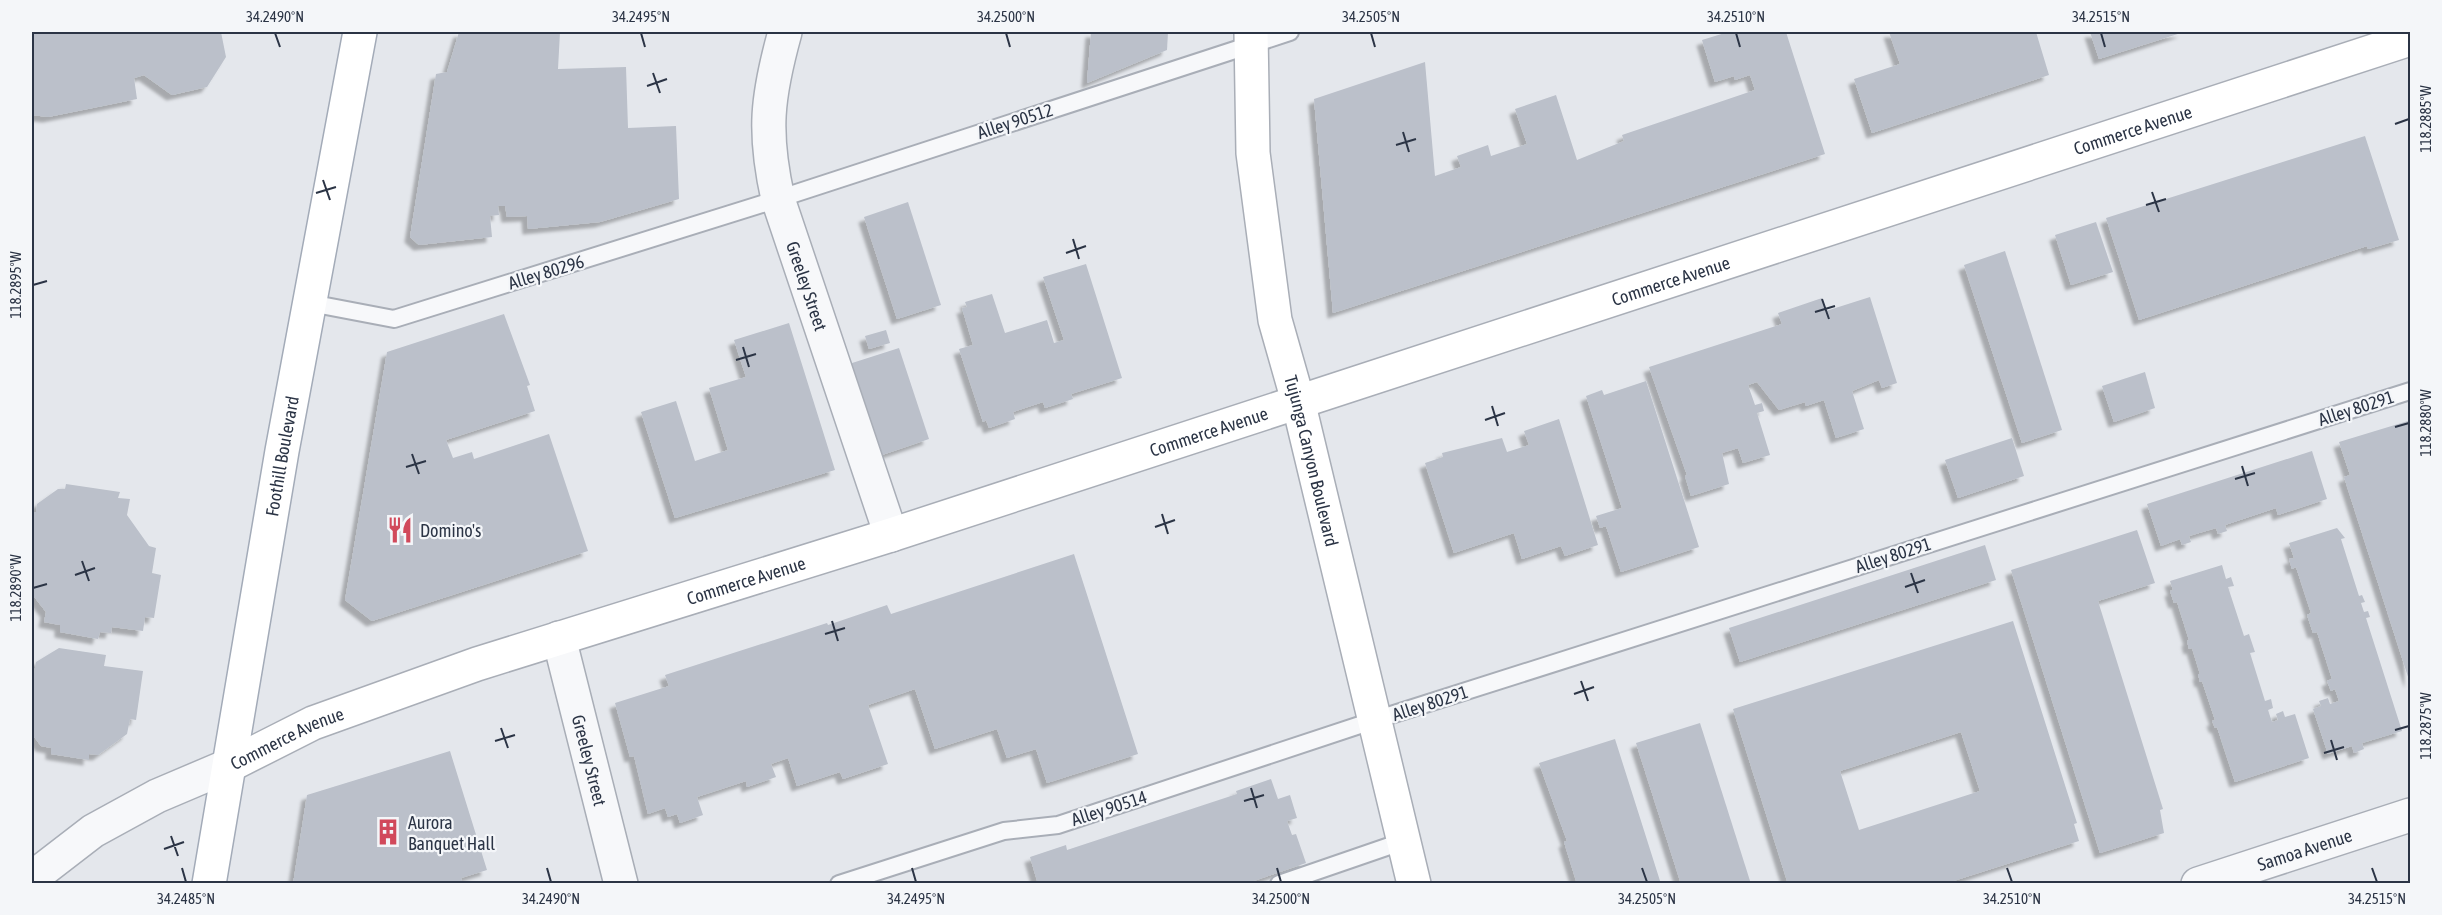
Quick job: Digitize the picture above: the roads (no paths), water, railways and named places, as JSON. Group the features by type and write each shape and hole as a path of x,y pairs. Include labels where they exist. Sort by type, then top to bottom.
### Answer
{"street":[{"name":"Foothill Boulevard","path":"209,884 280,463 360,32"},
{"name":"Greeley Street","path":"785,32 767,107 769,160 778,199 891,535"},
{"name":"Tujunga Canyon Boulevard","path":"1251,38 1253,153 1260,225 1275,320 1298,401 1414,884"},
{"name":"Commerce Avenue","path":"32,878 93,831 157,795 230,765 314,723 559,638 891,535 2410,39"},
{"name":"Greeley Street","path":"559,638 621,884"},
{"name":"Samoa Avenue","path":"2198,884 2410,815"}],"lane":[{"name":"Alley 90512","path":"778,199 1251,38 1290,32"},
{"name":"Alley 80296","path":"310,303 394,320 778,199"},
{"name":"Alley 80291","path":"1375,720 2410,391"},
{"name":"Alley 90514","path":"839,884 1004,831 1058,825 1375,720"},
{"path":"1279,884 1404,841"}],"place":[{"name":"Domino's","path":"400,530"},
{"name":"Aurora Banquet Hall","path":"388,832"}]}
